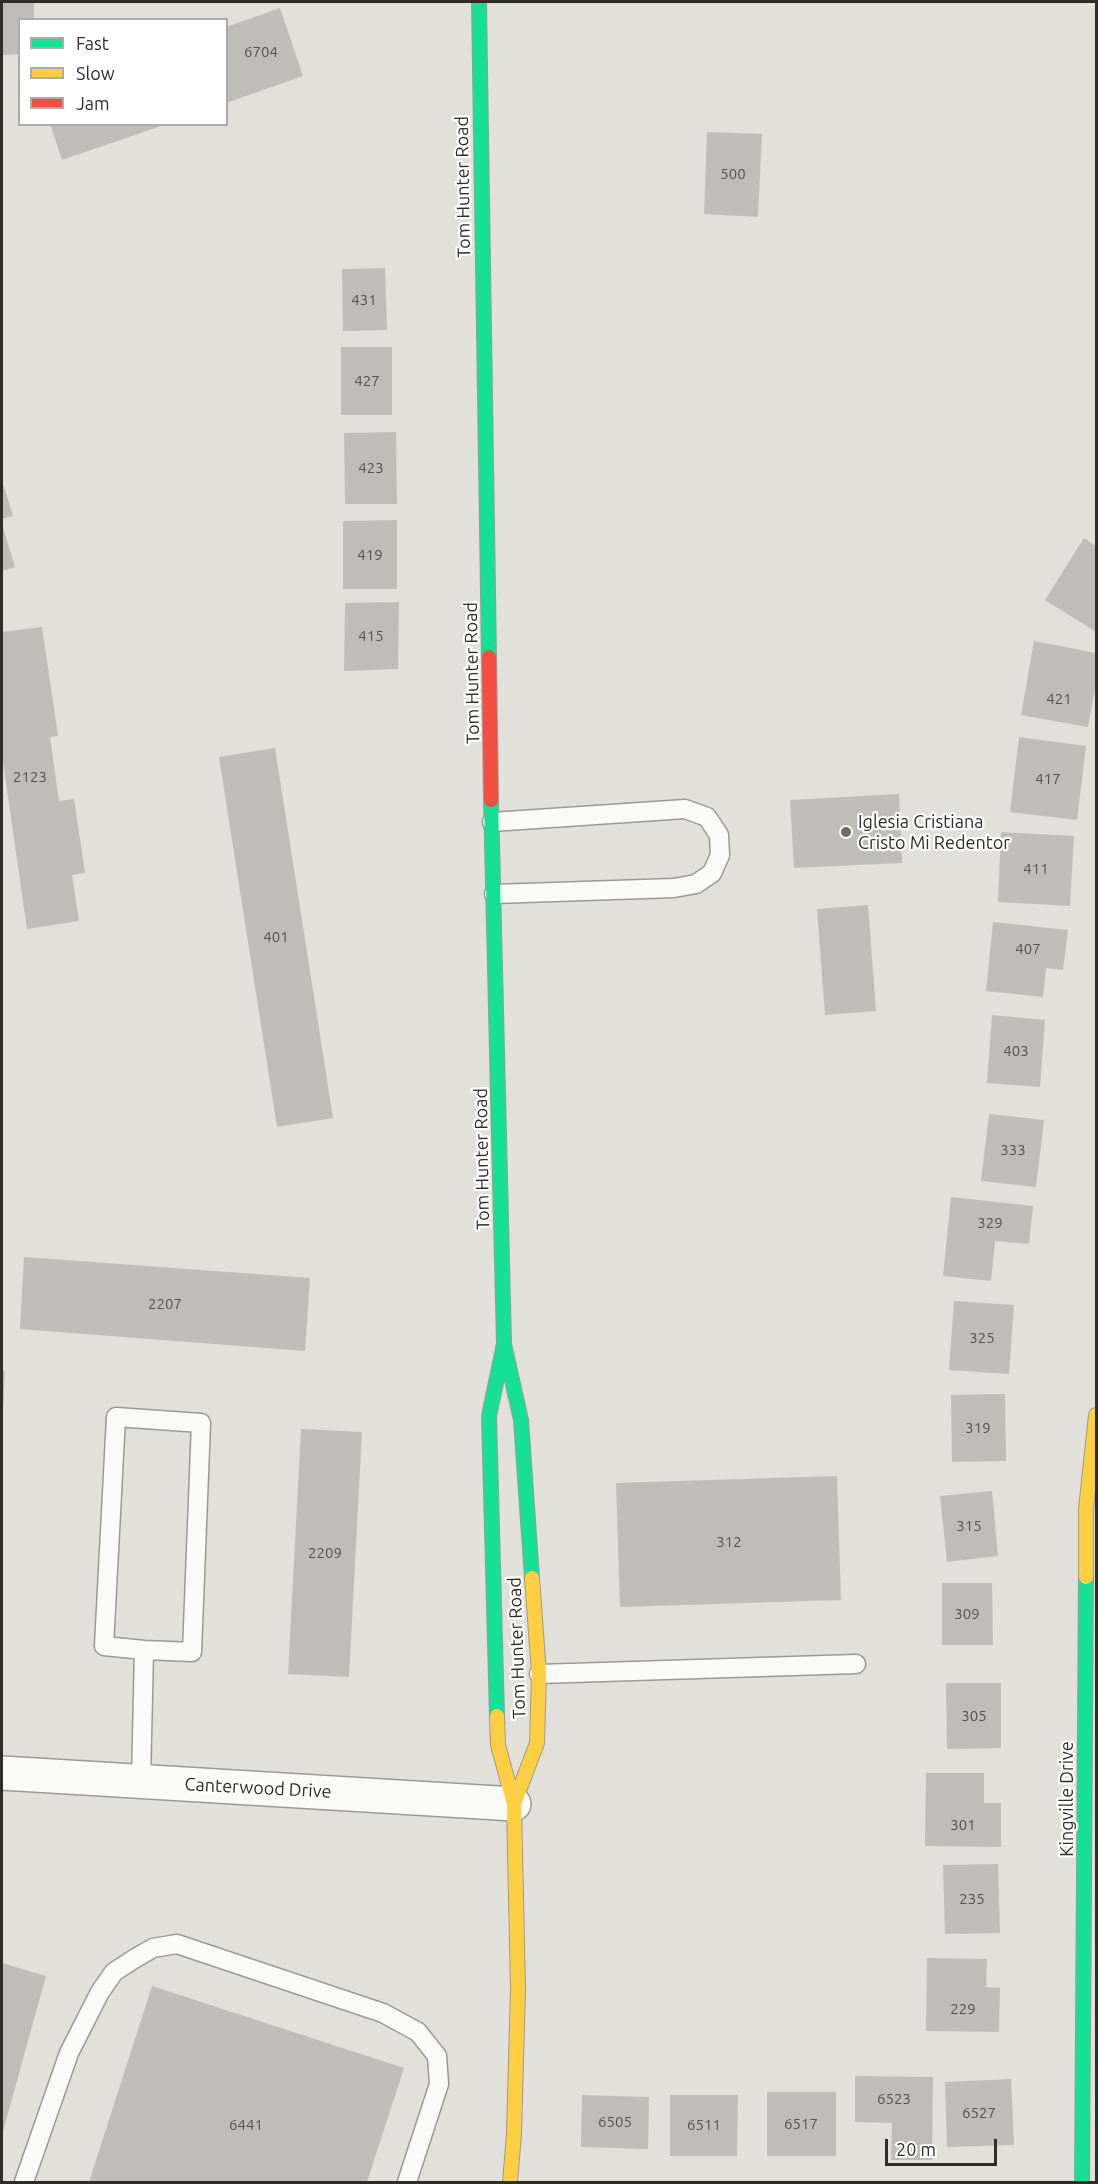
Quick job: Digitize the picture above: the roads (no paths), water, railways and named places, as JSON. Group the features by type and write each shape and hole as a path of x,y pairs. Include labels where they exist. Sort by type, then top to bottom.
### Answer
{"street":[{"name":"Tom Hunter Road","path":"479,2 492,822 504,1344 521,1420 539,1674 537,1743 513,1804"},
{"name":"Tom Hunter Road","path":"504,1344 489,1416 498,1745 513,1804 518,1989 514,2134 510,2182"},
{"name":"Kingville Drive","path":"1082,2182 1091,1842 1086,1509 1096,1415"},
{"name":"Canterwood Drive","path":"2,1773 513,1804"}],"lane":[{"path":"492,822 685,809 707,817 719,835 720,855 712,873 696,884 674,888 494,894"},
{"path":"116,1417 201,1423 192,1652 144,1650 104,1646 116,1417"},
{"path":"141,1781 144,1650"},
{"path":"539,1674 856,1664"},
{"path":"24,2182 69,2053 100,1992 114,1972 134,1959 153,1948 177,1944 383,2013 418,2032 437,2056 439,2084 407,2182"}],"place":[{"name":"Iglesia Cristiana Cristo Mi Redentor","path":"846,832"}]}
